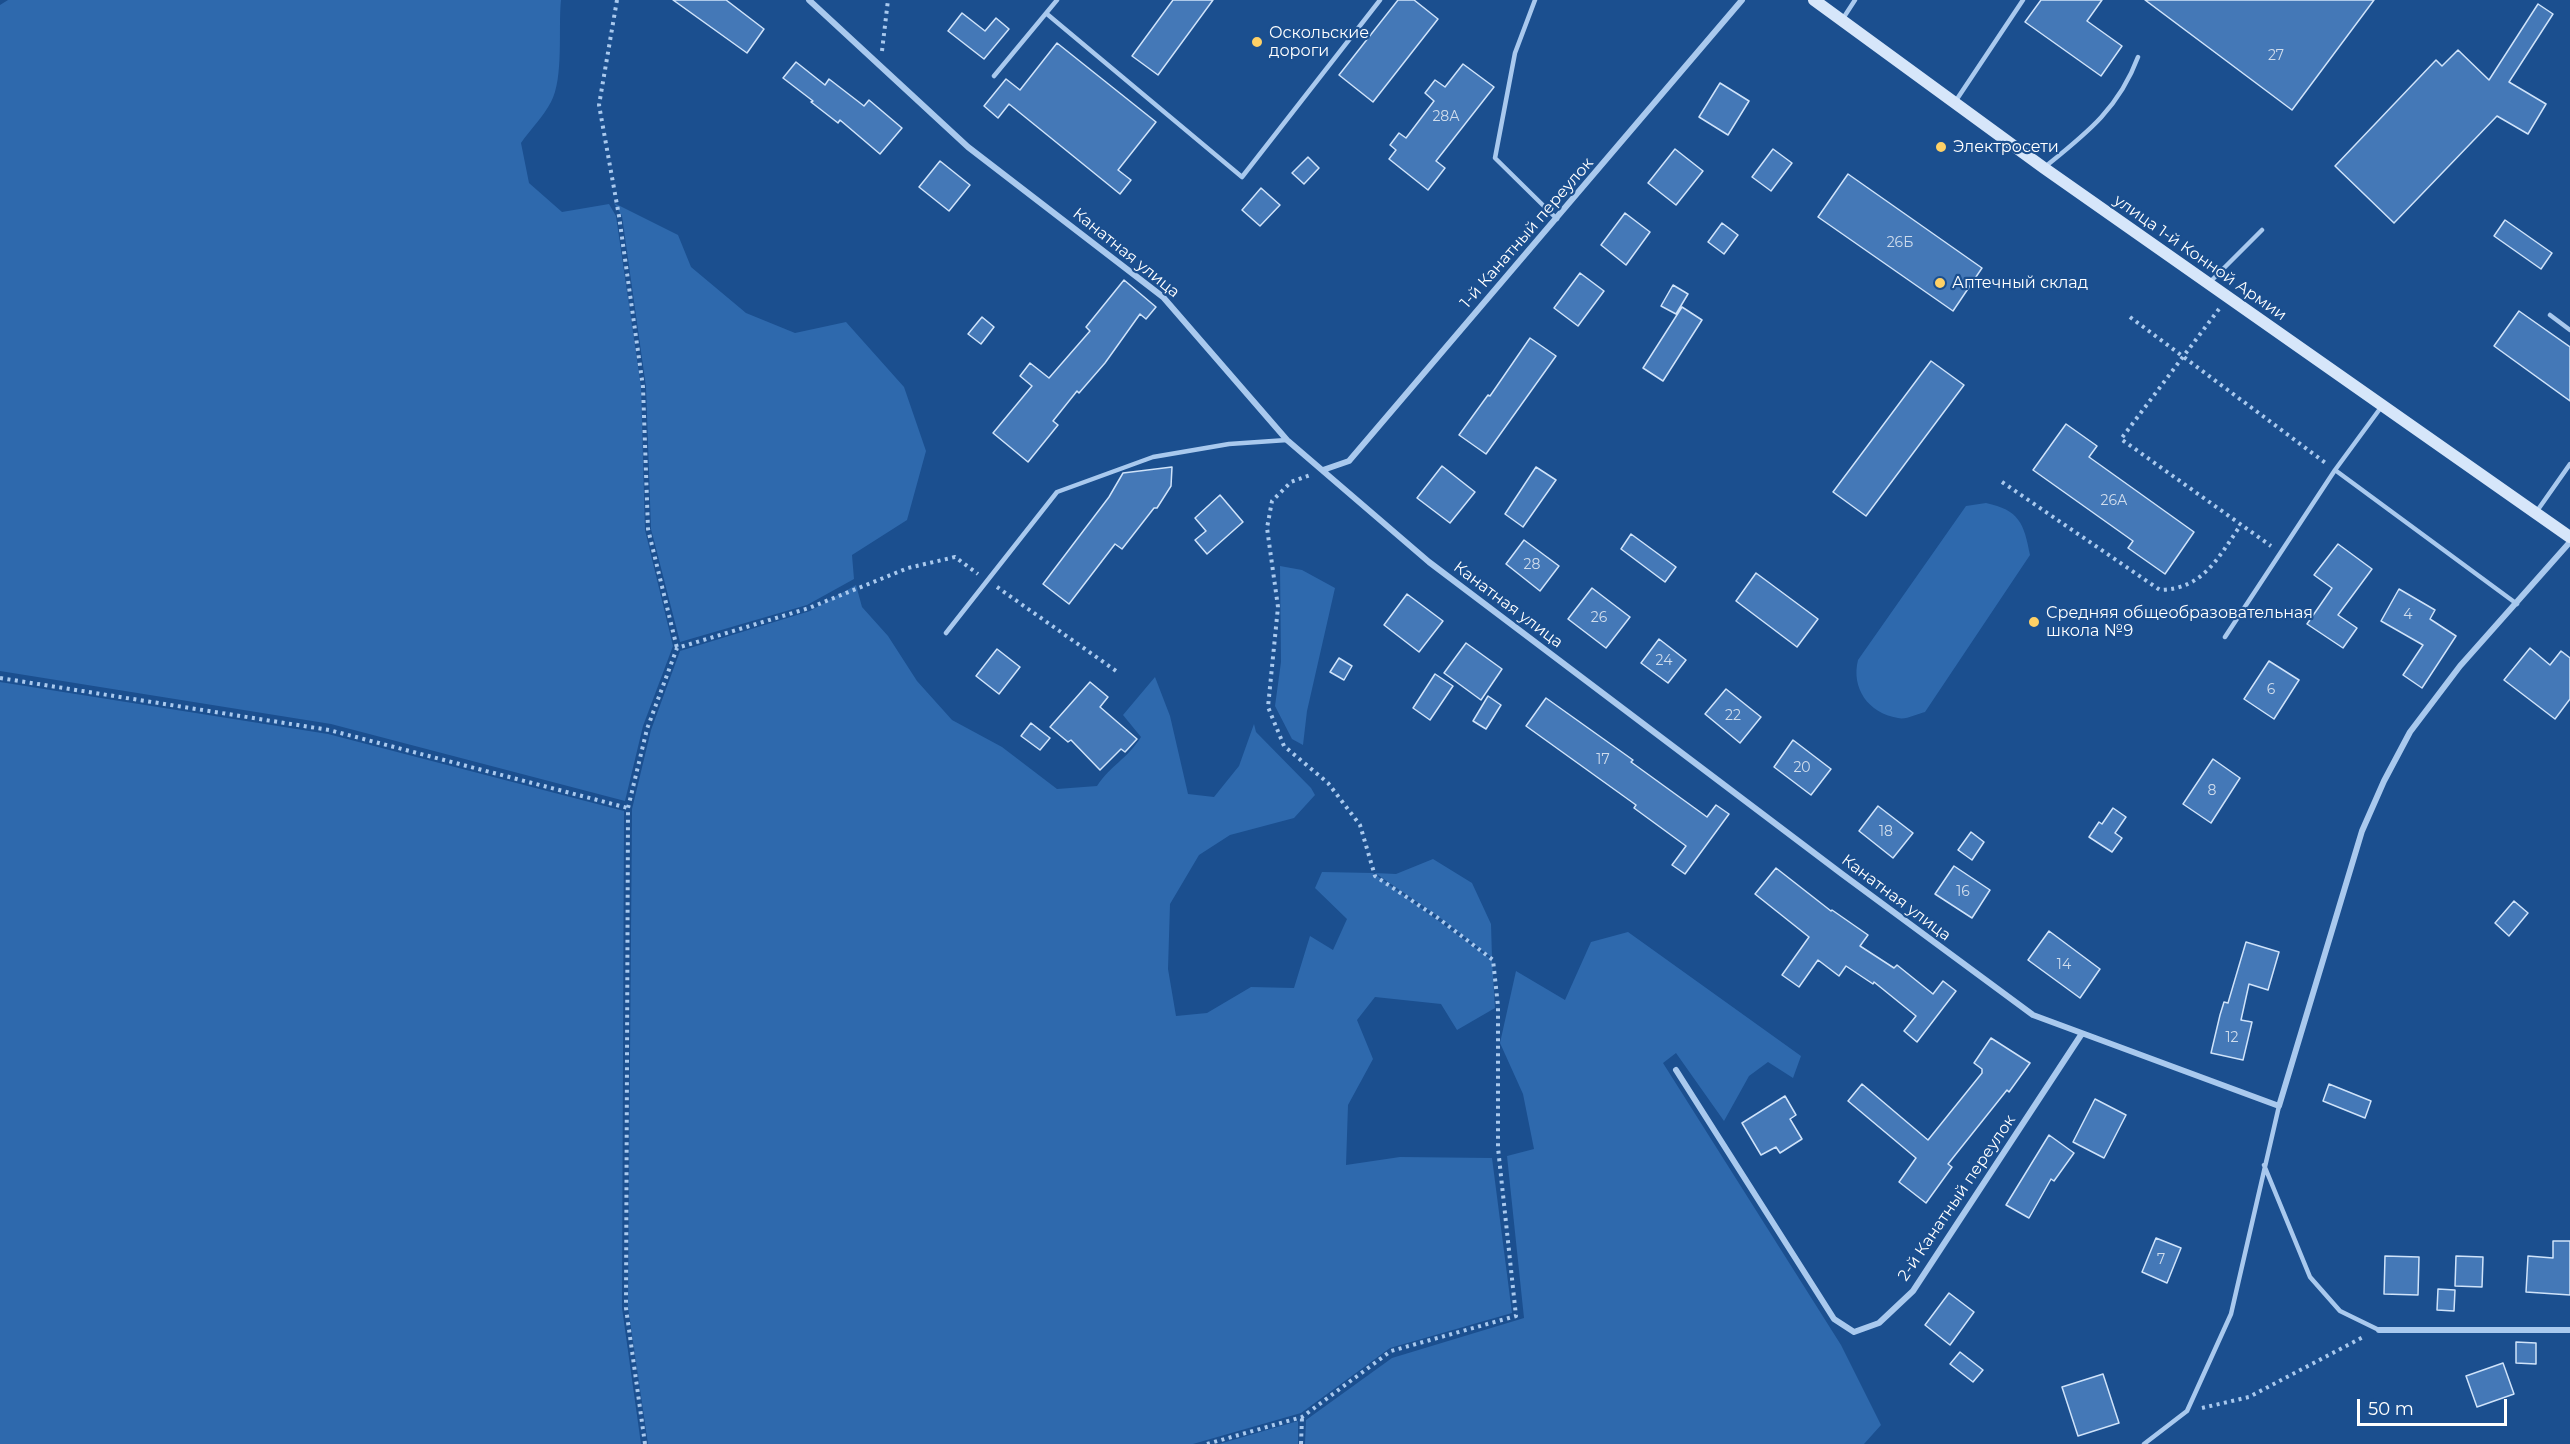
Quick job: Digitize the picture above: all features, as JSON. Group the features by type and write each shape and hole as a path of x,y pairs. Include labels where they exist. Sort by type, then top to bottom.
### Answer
{"main road":[{"name":"улица 1-й Конной Армии","path":"1814,0 2227,298 2570,537"}],"street":[{"name":"Канатная улица","path":"809,0 968,147 1163,297 1287,440 1429,562 1936,945 2033,1015 2081,1035 2279,1106"},
{"name":"1-й Канатный переулок","path":"1323,470 1349,461 1742,0"},
{"path":"2279,1106 2362,831 2384,781 2410,732 2460,666 2570,542"},
{"name":"2-й Канатный переулок","path":"1676,1070 1834,1319 1854,1332 1879,1323 1913,1291 2081,1035"},
{"path":"2379,1330 2570,1330"}],"lane":[{"path":"994,76 1057,0"},
{"path":"1047,14 1242,177 1380,0"},
{"path":"1535,0 1515,53 1495,158 1557,219"},
{"path":"1842,20 1855,0"},
{"path":"1955,102 2024,0"},
{"path":"2044,168 2106,114 2129,81 2138,57"},
{"path":"2208,284 2262,230"},
{"path":"2550,315 2570,330"},
{"path":"2225,637 2335,470 2382,406"},
{"path":"946,633 1057,492 1153,457 1229,444 1287,440"},
{"path":"2536,513 2570,464"},
{"path":"2335,470 2517,604"},
{"path":"2144,1444 2187,1411 2231,1314 2279,1106"},
{"path":"2264,1166 2310,1277 2340,1311 2379,1330"}],"path":[{"path":"617,0 599,105 619,216 643,387 648,530 677,648 647,729 628,808 626,1308 645,1444"},
{"path":"880,67 888,0"},
{"path":"2227,298 2121,439 2240,526 2282,553"},
{"path":"2130,317 2335,470"},
{"path":"1208,1444 1302,1417 1391,1351 1516,1316 1498,1148 1498,1006 1493,960 1438,918 1376,876 1360,825 1328,783 1284,746 1268,706 1278,607 1267,528 1272,501 1291,482 1323,470"},
{"path":"2002,482 2160,590 2174,590 2189,585 2207,572 2240,526"},
{"path":"677,648 809,609 908,568 955,557 1119,674"},
{"path":"0,678 329,730 628,808"},
{"path":"2187,1411 2249,1396 2379,1330"},
{"path":"1301,1444 1302,1417"}],"shaded area":[{"path":"8,0 561,0 559,67 555,92 548,108 521,143 529,183 562,212 609,204 616,216 641,387 645,530 673,646 643,726 625,801 331,724 0,671 0,5"},
{"path":"614,203 678,235 691,267 746,313 795,333 846,322 904,387 926,451 907,520 852,555 854,579 807,605 680,642 651,529 646,387 622,216"},
{"path":"1986,503 2013,514 2022,526 2030,555 1925,712 1901,718 1878,711 1864,698 1860,689 1856,670 1858,660 1966,506"},
{"path":"1280,566 1302,570 1335,588 1307,711 1303,745 1292,739 1275,706 1281,662"},
{"path":"856,585 862,607 888,636 917,681 952,720 1002,747 1057,789 1097,786 1130,751 1141,737 1123,715 1155,677 1170,716 1188,794 1214,797 1239,766 1254,724 1256,732 1311,788 1315,795 1294,818 1230,835 1199,855 1170,904 1168,969 1176,1016 1207,1013 1251,987 1294,988 1310,936 1333,950 1347,919 1315,888 1322,872 1373,873 1492,960 1495,1008 1457,1030 1441,1004 1375,997 1357,1020 1373,1059 1348,1105 1346,1165 1400,1157 1492,1158 1512,1313 1390,1348 1301,1413 1193,1444 648,1444 628,1307 632,809 651,730 680,651 810,611"},
{"path":"0,682 328,734 624,811 622,1308 641,1444 0,1444"},
{"path":"1433,859 1472,883 1491,924 1492,958 1439,917 1375,873 1396,874"},
{"path":"1628,932 1801,1056 1793,1078 1768,1062 1749,1076 1724,1121 1676,1053 1663,1063 1841,1345 1881,1425 1864,1444 1305,1444 1306,1420 1392,1358 1524,1318 1507,1156 1534,1149 1523,1094 1500,1043 1516,971 1565,1000 1591,942"},
{"path":"1298,1421 1298,1444 1219,1444"}],"building":[{"path":"673,0 726,0 764,29 747,53"},
{"path":"1173,0 1213,0 1158,75 1132,56"},
{"path":"1398,0 1414,0 1438,19 1373,102 1339,75"},
{"path":"2041,0 2102,0 2087,21 2122,46 2101,76 2025,22"},
{"path":"2145,0 2374,0 2292,110"},
{"path":"2538,4 2553,14 2509,82 2546,104 2528,134 2497,116 2394,223 2335,166 2436,60 2442,66 2458,50 2489,80"},
{"path":"962,13 985,31 996,18 1009,29 984,59 948,31"},
{"path":"1057,43 1156,122 1118,170 1131,180 1120,194 1009,104 998,118 984,106 1006,79 1020,90"},
{"path":"796,62 825,85 829,79 864,106 869,100 902,128 880,154 840,120 838,123 783,78"},
{"path":"1463,64 1494,87 1436,161 1445,168 1428,190 1389,159 1396,150 1390,145 1399,133 1406,138 1434,101 1425,93 1435,80 1445,87"},
{"path":"1720,83 1749,101 1728,135 1699,117"},
{"path":"1675,149 1703,171 1676,205 1648,183"},
{"path":"1773,149 1792,163 1771,191 1752,177"},
{"path":"1308,157 1319,168 1304,184 1292,173"},
{"path":"940,161 970,185 949,211 919,187"},
{"path":"1848,174 1982,268 1953,311 1818,217"},
{"path":"1261,188 1280,205 1260,226 1242,210"},
{"path":"1625,213 1650,232 1626,265 1601,245"},
{"path":"2505,220 2552,253 2541,269 2494,236"},
{"path":"1722,223 1738,235 1724,254 1708,242"},
{"path":"1580,273 1604,291 1578,326 1554,308"},
{"path":"1124,280 1156,307 1146,319 1140,314 1105,363 1079,393 1077,391 1053,421 1058,425 1028,462 993,433 1032,386 1020,376 1030,363 1049,378 1090,331 1086,327"},
{"path":"1673,285 1688,294 1676,314 1661,306"},
{"path":"1682,307 1702,320 1663,381 1643,368"},
{"path":"2519,311 2570,347 2570,401 2494,346"},
{"path":"982,317 994,327 981,344 968,334"},
{"path":"1530,338 1556,356 1486,454 1459,435 1488,395 1490,396"},
{"path":"1931,361 1964,385 1866,516 1833,492"},
{"path":"2066,424 2097,446 2089,457 2194,532 2165,574 2128,548 2133,541 2033,470"},
{"path":"1442,466 1475,492 1450,523 1417,498"},
{"path":"1172,467 1171,486 1157,508 1154,508 1122,549 1115,544 1069,604 1043,584 1109,497 1123,473"},
{"path":"1536,467 1556,480 1523,527 1505,514"},
{"path":"1220,495 1243,522 1207,554 1195,540 1206,531 1195,518"},
{"path":"1631,534 1676,567 1665,582 1621,549"},
{"path":"1524,540 1559,566 1540,591 1506,564"},
{"path":"2338,544 2372,569 2338,615 2357,628 2343,648 2307,624 2332,588 2314,575"},
{"path":"1756,573 1818,619 1797,647 1736,601"},
{"path":"1592,588 1630,617 1606,648 1568,619"},
{"path":"2399,589 2435,610 2430,619 2456,636 2422,688 2403,675 2423,645 2381,621"},
{"path":"1407,594 1443,621 1419,652 1384,625"},
{"path":"1659,639 1686,660 1668,683 1641,663"},
{"path":"1466,643 1502,669 1481,700 1444,673"},
{"path":"2530,648 2550,665 2561,651 2570,658 2570,699 2555,719 2504,680"},
{"path":"997,649 1020,667 999,694 976,676"},
{"path":"1339,658 1352,666 1344,680 1330,672"},
{"path":"2269,661 2299,680 2274,719 2244,699"},
{"path":"1435,674 1453,686 1430,720 1413,708"},
{"path":"1090,682 1108,697 1100,707 1137,739 1125,752 1121,749 1100,770 1071,740 1068,742 1050,727"},
{"path":"1726,689 1761,717 1740,743 1705,714"},
{"path":"1488,696 1501,705 1486,729 1473,721"},
{"path":"1546,698 1633,760 1631,762 1707,817 1716,805 1729,814 1685,874 1672,865 1686,846 1634,808 1636,805 1526,726"},
{"path":"1031,723 1050,738 1040,750 1021,736"},
{"path":"1793,740 1831,769 1811,795 1774,767"},
{"path":"2213,759 2240,778 2211,823 2183,804"},
{"path":"1878,806 1913,833 1893,858 1859,831"},
{"path":"2113,808 2126,817 2115,833 2122,838 2112,852 2089,837 2099,822 2102,824"},
{"path":"1971,832 1984,842 1972,860 1958,850"},
{"path":"1954,866 1990,890 1972,918 1935,894"},
{"path":"1776,868 1831,911 1868,935 1860,946 1894,968 1897,965 1933,994 1943,981 1956,991 1917,1042 1904,1031 1916,1016 1874,982 1873,984 1846,966 1839,976 1818,960 1799,987 1782,975 1809,937 1755,894"},
{"path":"2514,901 2528,913 2509,936 2495,923"},
{"path":"2049,931 2100,969 2080,998 2028,960"},
{"path":"2246,942 2279,952 2268,990 2249,984 2241,1020 2252,1022 2243,1060 2211,1053 2224,1002 2228,1003"},
{"path":"1991,1038 2030,1063 2009,1092 2007,1090 1948,1164 1952,1167 1926,1203 1899,1182 1916,1158 1848,1101 1862,1084 1928,1140 1982,1073 1982,1069 1974,1063"},
{"path":"2329,1084 2371,1101 2365,1118 2323,1101"},
{"path":"1785,1096 1796,1115 1790,1119 1802,1139 1780,1153 1776,1147 1761,1155 1742,1123"},
{"path":"2095,1099 2126,1115 2104,1158 2073,1142"},
{"path":"2049,1135 2074,1153 2054,1181 2051,1179 2029,1218 2006,1205"},
{"path":"2156,1238 2181,1248 2167,1283 2142,1272"},
{"path":"2553,1241 2570,1241 2570,1295 2526,1292 2528,1256 2553,1258"},
{"path":"2385,1256 2419,1257 2418,1295 2384,1294"},
{"path":"2456,1256 2483,1257 2482,1287 2455,1286"},
{"path":"2438,1289 2455,1290 2454,1311 2437,1310"},
{"path":"1949,1293 1974,1312 1950,1345 1925,1325"},
{"path":"2516,1342 2536,1343 2536,1364 2516,1363"},
{"path":"1960,1352 1983,1370 1973,1382 1950,1364"},
{"path":"2503,1363 2514,1394 2477,1407 2466,1376"},
{"path":"2103,1374 2119,1423 2078,1436 2062,1387"}],"place":[{"name":"Оскольские дороги","path":"1257,42"},
{"name":"Электросети","path":"1941,147"},
{"name":"Аптечный склад","path":"1940,283"},
{"name":"Средняя общеобразовательная школа №9","path":"2034,622"}]}
